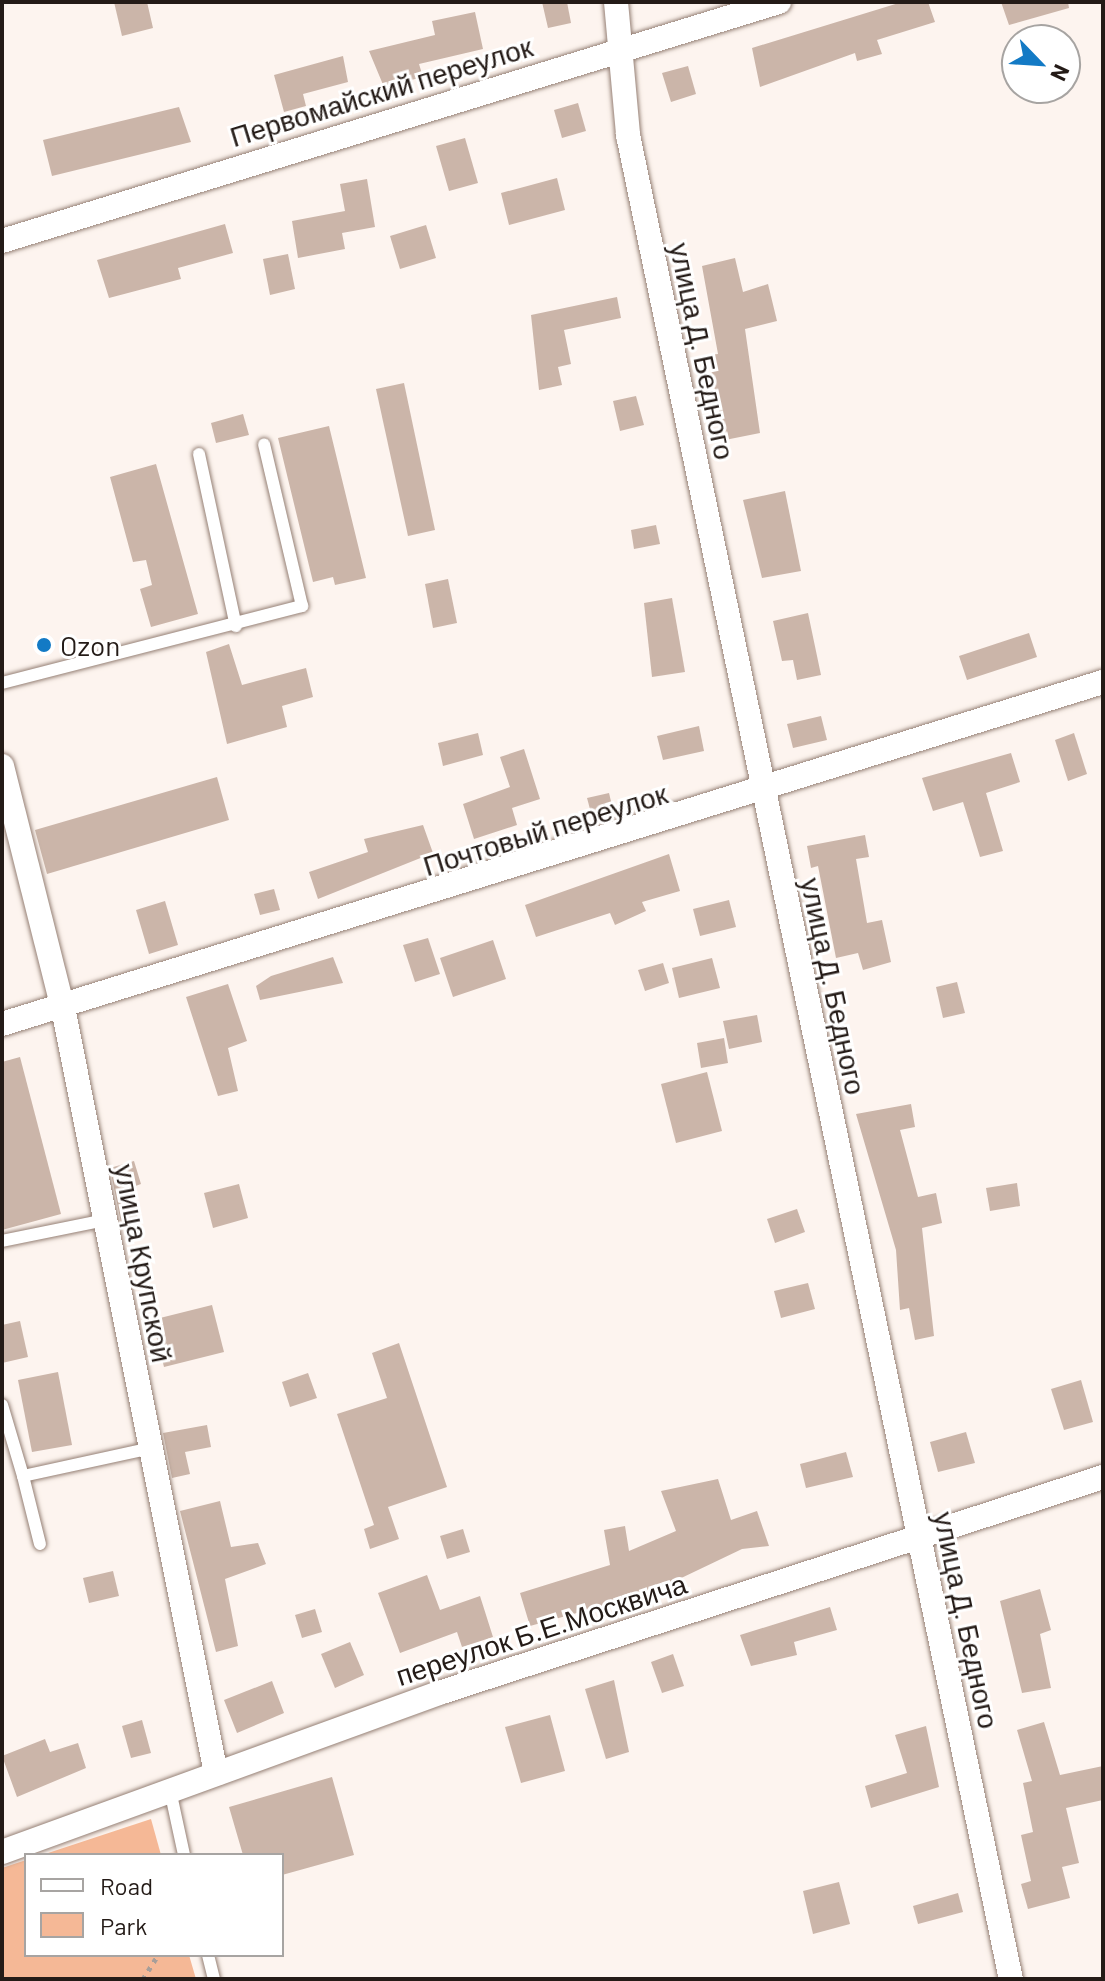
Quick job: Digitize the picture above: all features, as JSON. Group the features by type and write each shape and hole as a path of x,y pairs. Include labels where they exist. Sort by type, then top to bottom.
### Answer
{"street":[{"name":"улица Д. Бедного","path":"616,2 628,135 1011,1979"},
{"name":"Первомайский переулок","path":"2,241 620,48 779,2"},
{"name":"Почтовый переулок","path":"2,1024 764,793 1103,682"},
{"name":"улица Крупской","path":"2,766 63,1008 216,1774"},
{"name":"переулок Б.Е.Москвича","path":"2,1852 216,1774 919,1536 1103,1477"}],"lane":[{"path":"2,683 236,626 302,606 264,444"},
{"path":"199,454 236,626"},
{"path":"2,1241 105,1220"},
{"path":"2,1405 40,1544"},
{"path":"23,1476 151,1448"},
{"path":"170,1790 184,1853"},
{"path":"208,1957 214,1979"}],"path":[{"path":"143,1979 157,1957"}],"green space":[{"path":"151,1819 160,1853 48,1853"},
{"path":"24,1861 24,1957 190,1957 196,1979 2,1979 2,1868"}],"building":[{"path":"114,2 147,2 153,28 122,36"},
{"path":"542,2 567,2 571,23 548,28"},
{"path":"902,2 928,2 935,22 877,40 882,54 857,61 855,53 760,87 752,48"},
{"path":"1001,2 1068,2 1069,8 1009,24"},
{"path":"475,12 483,49 419,64 423,77 384,87 369,51 435,35 432,21"},
{"path":"343,56 348,82 303,94 306,106 284,112 274,75"},
{"path":"688,66 696,94 671,102 662,73"},
{"path":"578,103 586,131 562,138 554,110"},
{"path":"179,107 191,142 52,176 43,140"},
{"path":"465,138 478,183 449,191 436,146"},
{"path":"557,178 565,210 509,225 501,193"},
{"path":"367,179 375,227 342,233 345,249 298,258 292,221 345,211 340,184"},
{"path":"225,224 233,253 178,268 181,279 109,298 97,260"},
{"path":"426,225 436,258 400,269 390,236"},
{"path":"288,254 295,289 270,295 263,259"},
{"path":"735,258 743,292 768,284 777,321 745,329 760,433 725,440 708,355 718,354 702,266"},
{"path":"617,297 621,318 564,330 571,364 558,367 562,385 539,390 531,315"},
{"path":"404,383 435,530 408,536 376,389"},
{"path":"636,396 644,425 620,431 613,401"},
{"path":"243,414 249,435 216,443 211,423"},
{"path":"329,426 366,578 335,585 333,577 313,582 278,438"},
{"path":"156,464 198,614 151,627 140,589 152,585 146,560 133,562 110,477"},
{"path":"785,491 801,571 762,578 743,500"},
{"path":"656,525 660,544 634,549 631,530"},
{"path":"448,579 457,623 433,628 425,584"},
{"path":"672,598 685,672 652,677 644,603"},
{"path":"808,613 821,675 797,680 793,660 782,661 773,621"},
{"path":"1029,633 1037,657 967,680 959,656"},
{"path":"229,644 242,685 306,668 313,697 282,706 287,727 227,744 206,652"},
{"path":"821,716 827,740 793,748 787,724"},
{"path":"699,726 704,751 663,760 657,736"},
{"path":"478,733 483,755 443,766 438,743"},
{"path":"1074,733 1087,774 1068,781 1055,740"},
{"path":"524,749 540,799 512,808 517,825 474,839 463,804 510,787 500,757"},
{"path":"1011,753 1020,782 986,793 1003,851 980,857 963,802 933,811 922,778"},
{"path":"217,777 229,820 47,874 35,830"},
{"path":"609,793 615,818 594,824 587,798"},
{"path":"423,825 433,853 318,899 309,872 368,852 364,839"},
{"path":"865,835 869,857 856,859 867,923 882,920 891,962 863,970 858,953 836,958 818,866 811,868 807,846"},
{"path":"669,854 680,891 642,902 646,911 615,925 610,913 536,937 525,905"},
{"path":"274,889 280,910 260,915 254,894"},
{"path":"729,900 736,927 700,936 693,909"},
{"path":"165,901 178,945 149,954 136,910"},
{"path":"428,938 440,974 415,982 403,945"},
{"path":"493,940 506,979 453,997 440,958"},
{"path":"333,957 343,983 260,1000 256,986 271,976"},
{"path":"712,958 720,988 679,998 672,968"},
{"path":"663,963 669,983 645,991 638,970"},
{"path":"957,982 965,1013 943,1018 936,987"},
{"path":"228,984 247,1041 228,1048 238,1091 218,1096 186,997"},
{"path":"757,1015 762,1042 729,1049 723,1021"},
{"path":"724,1038 728,1063 701,1068 697,1043"},
{"path":"20,1057 61,1214 2,1230 2,1062"},
{"path":"707,1072 722,1131 676,1143 661,1084"},
{"path":"911,1104 915,1127 900,1130 918,1197 936,1193 942,1223 922,1228 934,1336 915,1340 909,1308 900,1310 896,1250 856,1114"},
{"path":"134,1161 141,1184 130,1188 138,1218 121,1223 110,1168"},
{"path":"1017,1183 1020,1206 990,1211 986,1188"},
{"path":"239,1184 248,1218 213,1228 204,1193"},
{"path":"797,1209 805,1232 775,1243 767,1219"},
{"path":"808,1283 815,1309 781,1318 774,1291"},
{"path":"212,1305 224,1352 164,1367 152,1320"},
{"path":"20,1321 28,1357 2,1363 2,1325"},
{"path":"399,1343 447,1487 388,1507 399,1539 370,1549 364,1529 374,1525 337,1414 387,1398 372,1353"},
{"path":"58,1372 72,1445 32,1452 18,1380"},
{"path":"308,1373 317,1398 290,1407 282,1382"},
{"path":"1081,1380 1093,1422 1064,1430 1051,1389"},
{"path":"207,1425 211,1447 185,1452 190,1474 172,1478 163,1433"},
{"path":"966,1432 975,1463 938,1472 930,1442"},
{"path":"846,1452 853,1477 806,1488 800,1464"},
{"path":"718,1479 731,1520 757,1511 769,1546 742,1549 652,1592 530,1626 520,1593 610,1565 604,1530 625,1526 629,1551 676,1531 661,1491"},
{"path":"220,1501 231,1547 258,1543 266,1564 225,1579 238,1646 216,1652 180,1511"},
{"path":"463,1529 470,1552 447,1559 440,1536"},
{"path":"113,1571 119,1596 89,1603 83,1578"},
{"path":"427,1575 440,1610 480,1596 493,1637 462,1647 457,1632 400,1653 378,1593"},
{"path":"1040,1589 1051,1630 1040,1634 1051,1688 1022,1693 1000,1601"},
{"path":"830,1607 837,1630 794,1642 797,1655 751,1666 740,1635"},
{"path":"315,1609 322,1632 302,1638 295,1615"},
{"path":"350,1642 364,1675 335,1688 321,1654"},
{"path":"673,1654 684,1686 662,1693 651,1662"},
{"path":"614,1680 629,1752 606,1759 585,1689"},
{"path":"272,1681 284,1713 237,1733 224,1700"},
{"path":"550,1715 565,1771 521,1783 505,1727"},
{"path":"142,1720 151,1753 131,1758 122,1726"},
{"path":"1044,1722 1060,1775 1103,1766 1103,1800 1066,1808 1079,1863 1062,1867 1070,1898 1028,1909 1021,1884 1031,1881 1021,1835 1033,1832 1023,1783 1032,1781 1017,1730"},
{"path":"926,1726 939,1787 871,1808 865,1786 907,1773 895,1735"},
{"path":"45,1739 50,1752 78,1743 86,1768 17,1797 2,1756"},
{"path":"332,1777 354,1855 284,1874 284,1853 242,1853 229,1807"},
{"path":"839,1882 850,1924 813,1934 803,1891"},
{"path":"958,1893 963,1912 918,1924 913,1906"}],"place":[{"name":"Ozon","path":"44,645"}]}
